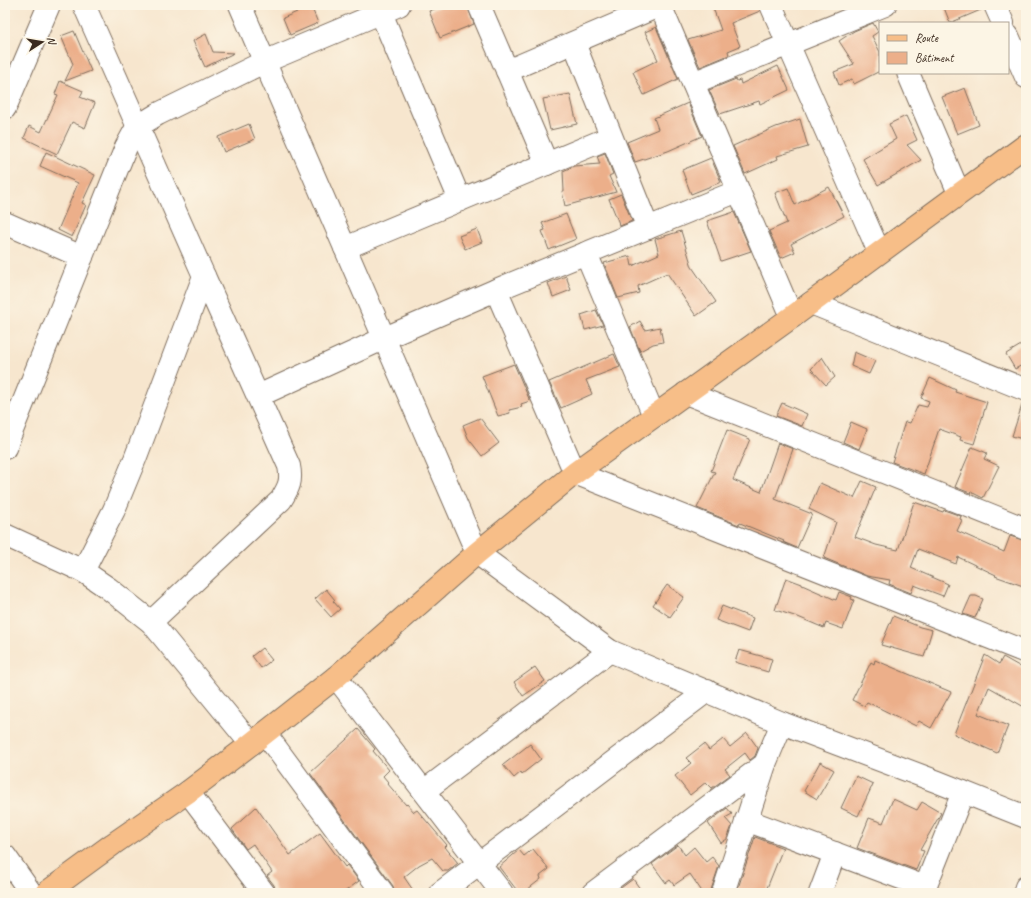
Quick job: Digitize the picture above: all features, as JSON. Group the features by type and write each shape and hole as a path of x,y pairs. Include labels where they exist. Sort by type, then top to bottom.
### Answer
{"main road":[{"path":"46,893 188,792 258,739 336,677 477,553 575,473 792,317 1026,144"}],"street":[{"path":"5,108 10,84 49,5"},
{"path":"84,5 289,466 291,476 288,489 281,500 151,622"},
{"path":"240,5 477,553 610,651 782,723 1026,817"},
{"path":"479,5 547,164"},
{"path":"507,71 660,5 792,317"},
{"path":"771,5 879,252"},
{"path":"995,5 1002,22"},
{"path":"5,448 126,147 137,127 158,114 264,62 390,9 460,200"},
{"path":"693,83 788,44 882,10"},
{"path":"1009,38 1026,77"},
{"path":"574,43 648,228"},
{"path":"908,74 959,193"},
{"path":"345,248 611,137"},
{"path":"258,396 385,338 496,290 738,191"},
{"path":"5,223 82,257"},
{"path":"586,253 654,416"},
{"path":"83,571 114,510 135,459 204,276"},
{"path":"496,290 575,473 1026,652"},
{"path":"811,302 1023,386"},
{"path":"686,393 1026,529"},
{"path":"5,535 83,571 108,588 151,622 258,739 383,893"},
{"path":"424,792 610,651"},
{"path":"336,677 480,862 502,893"},
{"path":"440,893 707,691"},
{"path":"722,893 765,764 782,723"},
{"path":"593,893 765,764"},
{"path":"188,792 264,893"},
{"path":"746,820 835,853 924,890 963,792"},
{"path":"820,893 835,853"},
{"path":"5,856 31,893"},
{"path":"1024,893 1026,887"}],"building":[{"path":"445,5 467,5 474,24 440,38 429,11"},
{"path":"712,5 759,5 760,11 731,23 740,46 728,51 729,55 700,67 688,40 721,30"},
{"path":"943,5 983,5 983,9 950,22"},
{"path":"311,6 318,23 290,35 283,18"},
{"path":"873,23 878,32 872,36 879,50 879,72 854,84 852,79 839,85 834,72 854,64 839,41 854,31"},
{"path":"656,27 678,79 644,95 633,72 658,60 645,32"},
{"path":"74,31 91,71 65,81 73,64 61,36"},
{"path":"206,34 213,52 234,53 205,67 193,41"},
{"path":"778,66 789,90 760,104 759,101 720,114 709,90 736,79 737,81 740,80 741,84"},
{"path":"60,81 83,91 80,97 95,103 85,128 72,122 57,154 24,138 29,126 41,132 58,95 55,94"},
{"path":"965,88 979,125 957,134 942,97"},
{"path":"570,94 577,124 550,130 543,99"},
{"path":"688,103 702,136 668,151 635,162 627,142 658,129 654,118"},
{"path":"906,116 917,140 907,145 921,160 878,185 863,159 896,139 889,124"},
{"path":"800,119 808,147 777,156 778,159 745,174 733,146 776,127"},
{"path":"249,124 255,139 224,152 218,137"},
{"path":"46,152 95,175 82,203 86,205 72,237 58,230 78,183 40,166"},
{"path":"605,153 613,174 609,176 616,192 565,206 562,191 564,191 563,171 574,166 600,164 597,156"},
{"path":"711,158 721,182 691,194 682,170"},
{"path":"829,187 844,216 791,244 795,252 781,258 769,231 787,223 775,193 788,188 795,205"},
{"path":"621,194 632,221 620,226 609,199"},
{"path":"734,212 751,251 721,261 707,221"},
{"path":"566,214 576,239 549,250 542,231 545,230 542,223"},
{"path":"477,229 482,242 465,249 459,236"},
{"path":"681,231 692,267 716,302 696,316 667,273 638,286 639,293 618,298 604,263 630,256 632,266 659,254 655,239"},
{"path":"566,276 571,290 553,297 548,283"},
{"path":"596,310 603,325 585,330 581,315"},
{"path":"640,321 645,330 660,327 663,342 653,344 640,351 630,327"},
{"path":"1026,342 1026,363 1015,369 1006,354"},
{"path":"854,352 875,361 869,374 851,366"},
{"path":"614,354 620,367 586,380 592,394 561,408 549,382"},
{"path":"822,357 835,377 826,385 811,369"},
{"path":"514,364 530,401 521,404 522,407 509,410 510,413 498,416 482,376"},
{"path":"930,378 956,390 955,392 987,402 974,444 960,440 961,437 939,429 924,474 892,462 905,422 910,423 918,405 927,407 929,401 921,398"},
{"path":"1023,402 1026,402 1026,440 1012,436"},
{"path":"782,403 807,414 802,426 776,416"},
{"path":"480,418 499,443 482,456 468,438 463,425"},
{"path":"851,422 867,429 859,449 843,442"},
{"path":"727,430 750,439 733,480 761,492 778,443 793,449 775,499 812,514 797,548 740,523 739,525 697,508 715,472 711,471"},
{"path":"972,447 987,453 984,459 999,466 983,498 955,487"},
{"path":"862,481 876,487 855,537 876,545 898,550 914,502 943,512 944,510 961,516 960,519 962,520 957,531 1004,552 1010,536 1026,541 1026,587 995,576 996,575 958,557 956,564 918,549 911,568 948,584 943,596 914,585 911,593 889,584 890,580 867,576 824,558 836,522 809,509 820,483 854,498"},
{"path":"786,578 836,600 839,592 852,597 851,599 854,600 843,629 826,623 824,628 798,617 775,610"},
{"path":"667,585 684,597 670,617 653,605"},
{"path":"326,589 340,609 331,617 315,599"},
{"path":"971,596 976,596 983,599 975,618 963,614"},
{"path":"722,606 753,618 748,632 716,620"},
{"path":"893,616 920,627 932,630 924,657 881,645"},
{"path":"262,648 272,660 261,668 252,656"},
{"path":"739,650 772,659 768,672 735,662"},
{"path":"985,655 999,664 1003,657 1026,670 1026,708 989,687 978,714 1008,726 997,753 954,734"},
{"path":"875,660 951,692 931,728 919,721 916,726 867,702 864,706 852,700 871,662 874,664"},
{"path":"535,667 545,681 523,696 514,682"},
{"path":"358,729 375,749 373,751 389,770 383,776 388,782 387,783 406,805 407,804 414,812 417,810 447,845 445,847 458,863 448,871 443,871 432,858 419,865 404,877 415,893 395,893 393,886 310,773"},
{"path":"747,733 758,748 755,756 750,760 745,753 725,769 730,775 712,788 706,782 690,795 675,776 691,763 686,758 704,744 709,750 723,739 730,747"},
{"path":"530,744 541,759 522,774 521,772 514,778 503,765"},
{"path":"820,762 834,770 817,799 804,791"},
{"path":"856,776 873,784 858,816 841,808"},
{"path":"893,799 917,810 922,802 941,813 920,850 924,851 916,870 857,848 869,818 883,823"},
{"path":"256,807 290,855 320,833 345,867 347,865 359,881 343,893 276,893 274,885 267,876 272,872 253,844 246,849 232,829"},
{"path":"727,808 732,814 725,818 732,826 727,839 721,843 708,823"},
{"path":"755,837 783,848 765,893 742,893 737,891"},
{"path":"678,845 685,855 694,847 706,862 712,857 719,866 711,890 707,893 703,893 690,874 674,885 670,880 666,883 652,864"},
{"path":"533,849 549,869 540,876 541,879 523,893 519,893 499,867 519,850 524,856"},
{"path":"633,879 643,893 614,893"}]}
